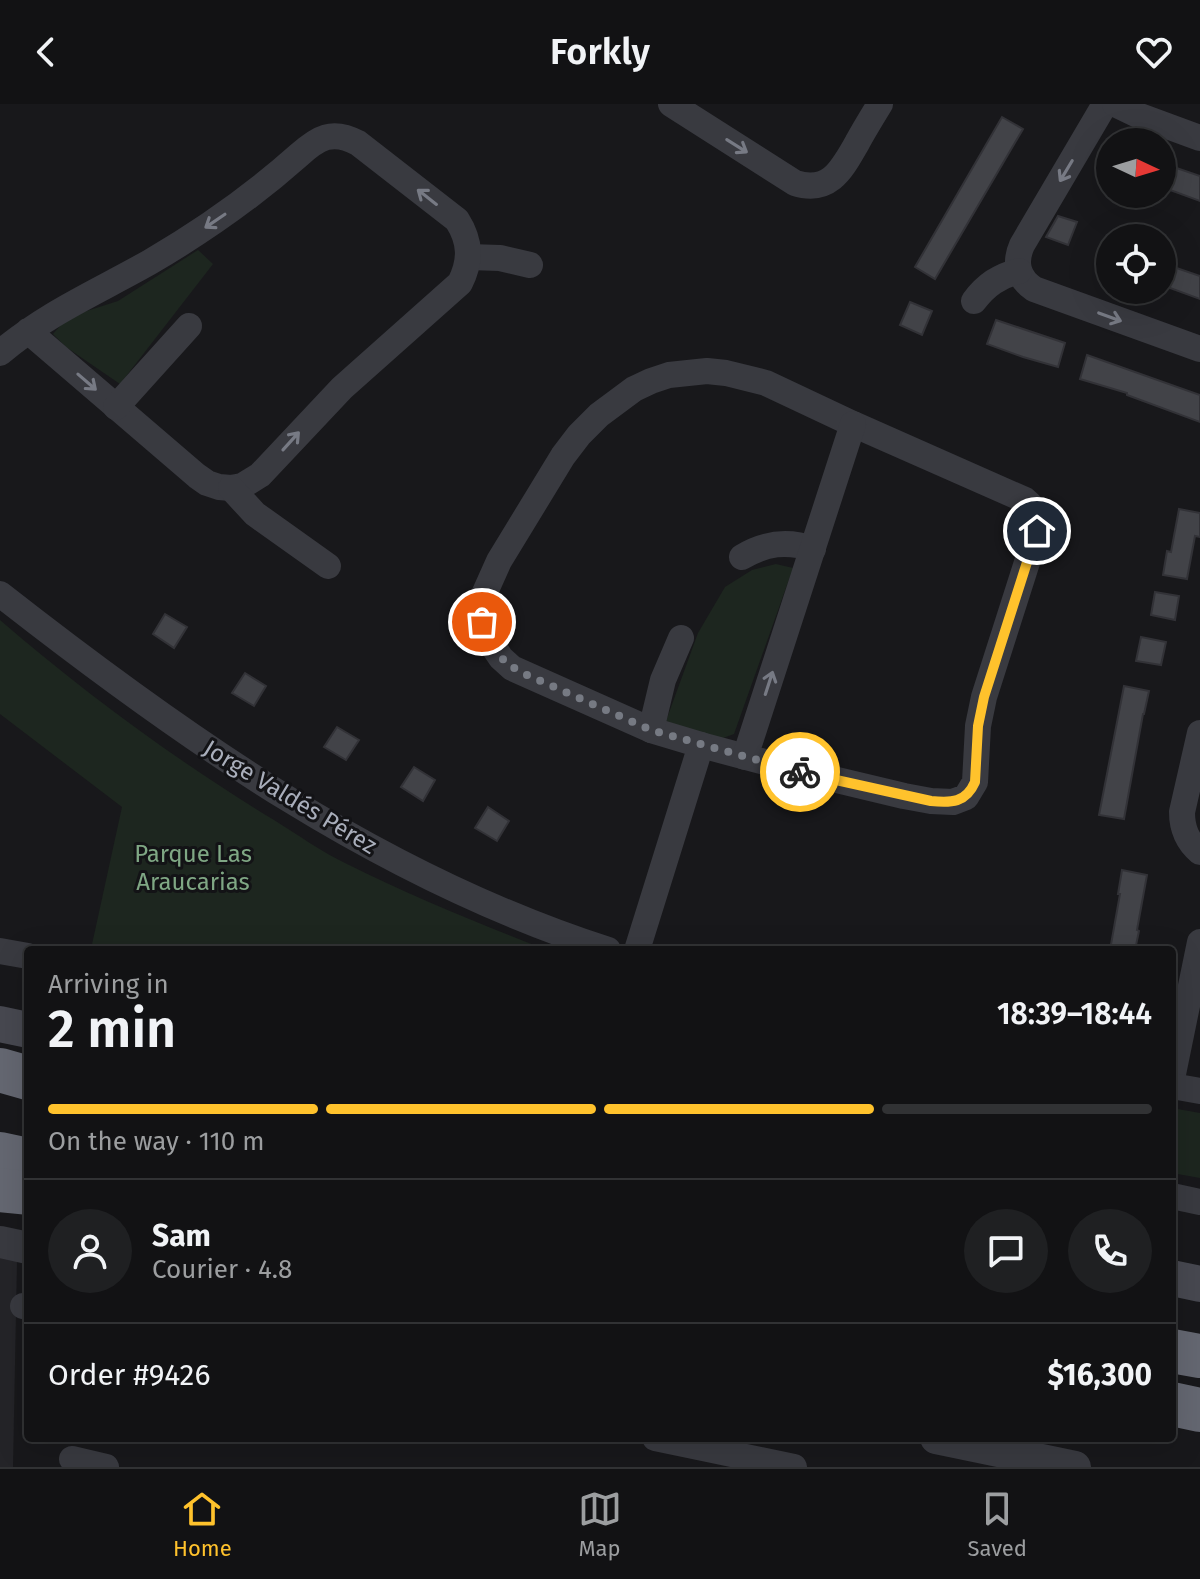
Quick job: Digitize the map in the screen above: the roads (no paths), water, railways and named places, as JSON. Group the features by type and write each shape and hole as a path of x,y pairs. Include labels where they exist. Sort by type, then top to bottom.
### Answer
{"highway":[{"path":"0,1070 24,1077"},
{"path":"0,1099 24,1104"},
{"path":"0,1154 24,1159"},
{"path":"0,1190 24,1193"},
{"path":"1176,1352 1200,1356"},
{"path":"1176,1405 1200,1410"}],"main road":[{"path":"0,1024 24,1029"},
{"path":"1176,1279 1200,1284"}],"street":[{"path":"671,104 795,183 812,186 829,181 842,168 880,104"},
{"path":"1105,104 1022,245 1017,262 1019,271 1034,289 1200,349"},
{"path":"1115,104 1200,138"},
{"path":"0,353 28,331 56,313 189,238 251,195 316,141 332,136 350,138 358,143 457,220 464,232 469,257 460,283 450,293 342,388 260,475 252,482 231,488 207,483 197,476 28,331"},
{"path":"469,257 500,258 530,265"},
{"path":"974,301 989,284 1019,271"},
{"path":"116,407 189,326"},
{"path":"687,372 726,373 766,383 853,424 1025,500 1037,514 1037,531 984,697 978,726 975,782 960,800 931,801 849,784 651,730 512,668 486,636 481,611 486,588 499,561 563,456 599,415 634,389 651,381 687,372"},
{"path":"745,757 853,424"},
{"path":"231,488 255,514 328,566"},
{"path":"742,557 761,547 780,543 813,549"},
{"name":"Jorge Valdés Pérez","path":"0,594 165,718 296,804 399,863 459,892 519,919 597,946"},
{"path":"651,730 663,680 681,638"},
{"path":"1200,733 1182,812 1185,833 1200,852"},
{"path":"638,946 701,745"},
{"path":"1176,1059 1200,942"},
{"path":"0,951 24,955"},
{"path":"1176,1087 1200,1091"},
{"path":"1176,1197 1200,1202"},
{"path":"0,1242 24,1247"},
{"path":"671,1442 755,1463 794,1467"},
{"path":"955,1442 1075,1467"},
{"path":"72,1459 106,1467"}],"park label":[{"name":"Parque Las Araucarias","path":"193,868"}]}
